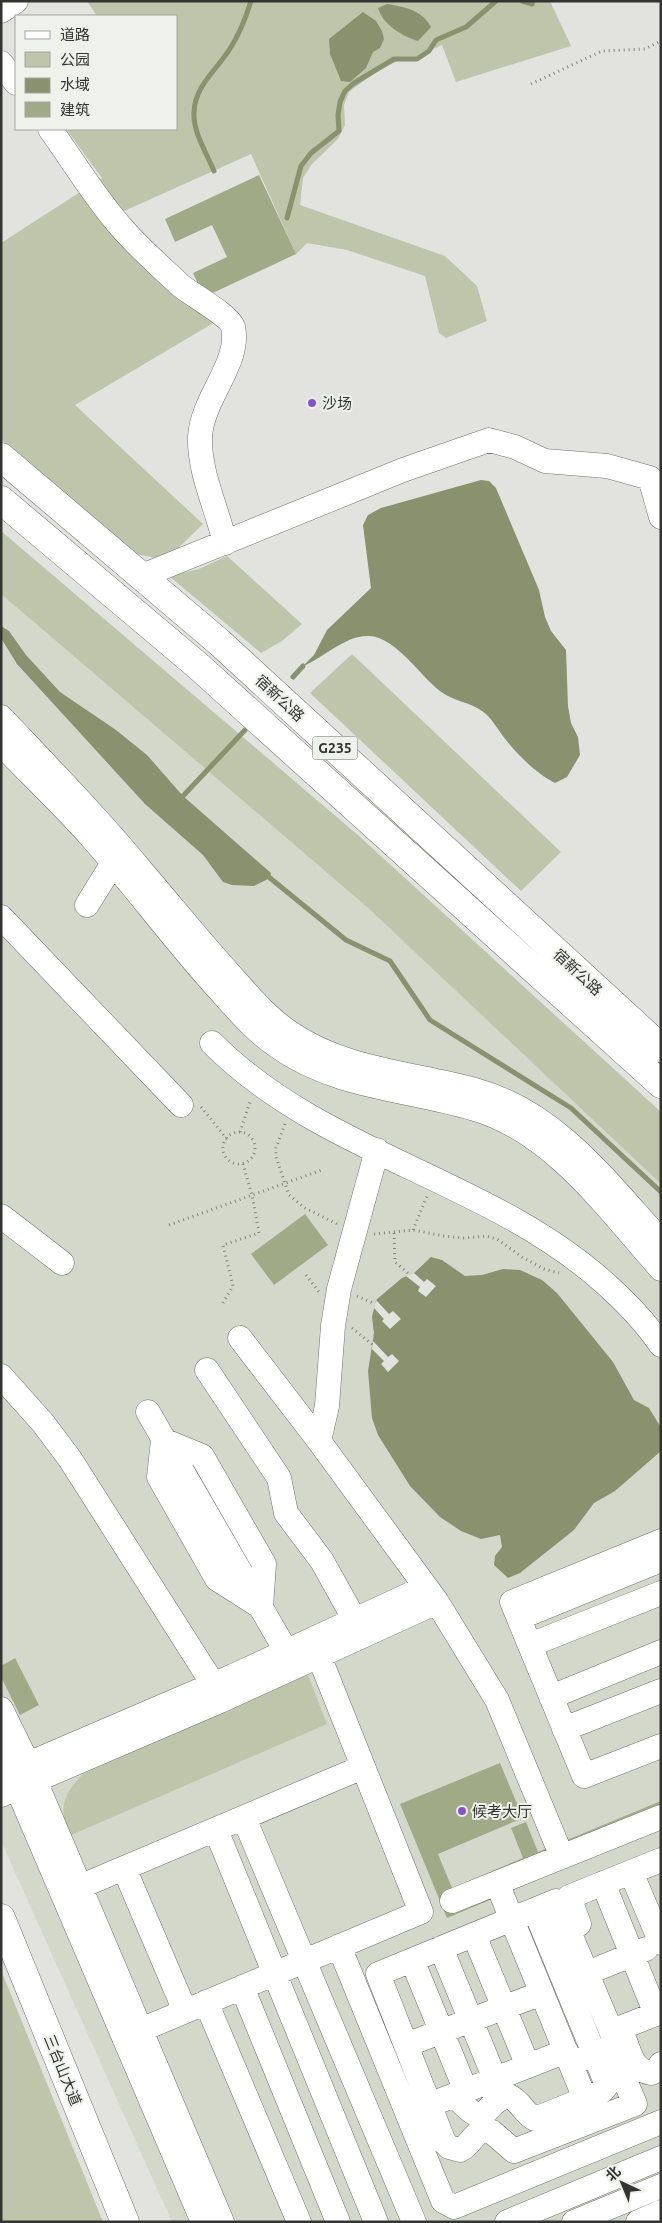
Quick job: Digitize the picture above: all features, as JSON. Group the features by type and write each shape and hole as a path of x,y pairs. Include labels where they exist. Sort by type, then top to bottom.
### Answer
{"main road":[{"name":"宿新公路","path":"1,458 219,642 661,1048"},
{"name":"宿新公路","path":"1,500 197,665 661,1084"},
{"name":"三台山大道","path":"1,1918 125,2222"}],"street":[{"path":"1,10 16,1"},
{"path":"1,63 15,82"},
{"path":"51,130 120,227 193,297 224,315 232,324 235,348 204,413 200,436 201,461 219,517 225,543"},
{"path":"142,576 403,470 490,440 515,447 545,461 607,466 650,478 661,517"},
{"path":"1,717 120,858 264,1013 289,1033 320,1049 375,1069 476,1090 522,1109 554,1129 582,1155 661,1242"},
{"path":"1,744 92,838 120,858 198,967 252,1025 277,1047 312,1066 367,1085 476,1109 512,1124 542,1143 566,1164 661,1269"},
{"path":"87,905 120,858"},
{"path":"1,917 188,1103"},
{"path":"212,1043 231,1062 294,1107 554,1242 596,1275 632,1308 661,1346"},
{"path":"319,1441 327,1406 333,1326 339,1289 377,1150"},
{"path":"1,1216 62,1263"},
{"path":"240,1338 319,1441 431,1594 497,1700 562,1857"},
{"path":"207,1370 279,1478 286,1512 322,1561 359,1627"},
{"path":"1,1376 43,1423 70,1459 216,1692"},
{"path":"148,1412 290,1659"},
{"path":"661,1541 512,1602 584,1776 661,1746"},
{"path":"519,1618 661,1560"},
{"path":"530,1645 661,1593"},
{"path":"16,1779 216,1692 431,1594"},
{"path":"290,1659 319,1656 359,1627"},
{"path":"551,1697 661,1652"},
{"path":"132,2033 421,1912 319,1656"},
{"path":"564,1729 661,1691"},
{"path":"1,1709 16,1779"},
{"path":"1,1750 72,1890 132,2033 203,2222"},
{"path":"72,1890 363,1767"},
{"path":"452,1901 661,1817"},
{"path":"244,1818 414,2222"},
{"path":"216,1830 276,1973 376,2222"},
{"path":"412,1960 442,2032 460,2093 468,2110 476,2115 483,2114 500,2099 509,2096 521,2104 529,2116 535,2119 585,2099 594,2050 596,1968 569,1897 661,1860"},
{"path":"124,1868 184,2011"},
{"path":"596,1968 661,1943 631,1872"},
{"path":"497,1883 529,1913 594,2050 634,2065 639,2070 651,2073 657,2070 661,2064"},
{"path":"594,2050 656,2020 603,1883"},
{"path":"430,2105 528,2066 594,2050 617,2045 556,1901 378,1974 444,2142 449,2147 460,2150 466,2147 475,2134 485,2129 492,2132 514,2151 635,2104 594,2050 542,1993 529,1913"},
{"path":"474,1935 528,2066"},
{"path":"339,1946 443,2201 448,2205 454,2207 661,2122"},
{"path":"441,1948 495,2079"},
{"path":"242,1987 338,2222"},
{"path":"406,2045 542,1993"},
{"path":"206,2002 299,2222"},
{"path":"132,2033 222,2222"},
{"path":"508,2222 661,2158"},
{"path":"574,2222 661,2186"},
{"path":"638,2222 661,2212"}],"path":[{"path":"531,84 602,51 645,49 661,40"},
{"path":"240,1132 257,1081"},
{"path":"188,1103 227,1138"},
{"path":"294,1107 280,1133 276,1157 289,1196 295,1201 355,1232 394,1233 413,1230 464,1238 486,1236 497,1239 522,1258 544,1269 563,1274"},
{"path":"240,1132 250,1136 255,1145 254,1156 243,1164 235,1164 227,1158 224,1148 227,1138 240,1132"},
{"path":"223,1303 233,1286 224,1245 259,1233 252,1195 243,1164"},
{"path":"169,1225 322,1170"},
{"path":"413,1230 435,1179"},
{"path":"394,1233 396,1262 410,1275"}],"shaded area":[{"path":"1,594 367,907 661,1184 661,2222 172,2222 1,1841"}],"green space":[{"path":"87,1 550,1 571,46 456,82 442,45 411,59 400,60 380,69 349,92 344,105 345,125 338,139 312,164 303,178 300,205 445,256 477,286 487,321 446,338 439,333 425,276 347,250 307,243 296,254 251,154 122,212 192,286 232,312 75,405 203,524 174,552 156,558 136,554 1,439 1,243 102,178 67,130 178,130 178,15 96,15"},
{"path":"1,531 359,836 661,1112 661,1184 367,907 1,594"},
{"path":"227,556 302,624 282,641 261,653 169,576 199,569"},
{"path":"352,654 561,852 521,891 310,693"},
{"path":"307,1673 327,1724 69,1836 64,1818 64,1803 71,1789 83,1774"},
{"path":"1,1970 103,2222 1,2222"}],"water":[{"path":"387,4 418,13 431,27 418,41 406,36 389,25 380,14 378,8"},
{"path":"363,12 376,21 384,39 380,48 373,52 366,68 350,82 341,81 330,54 329,39"},
{"path":"481,480 489,481 496,488 539,590 545,617 551,631 566,650 568,706 571,723 578,737 580,755 567,777 555,783 535,770 522,758 486,714 472,705 440,691 398,650 379,638 369,636 352,639 303,666 314,655 327,630 371,588 363,525 368,515 381,508"},
{"path":"1,626 9,631 26,655 60,692 116,730 147,755 183,796 271,873 270,878 254,886 232,885 223,882 203,855 145,804 17,664 1,638"},
{"path":"431,1257 442,1260 465,1276 482,1275 503,1269 520,1270 542,1280 557,1293 613,1362 634,1400 649,1408 660,1426 661,1451 615,1491 594,1503 574,1530 520,1573 508,1578 494,1565 495,1556 502,1547 500,1535 481,1539 461,1531 440,1517 410,1486 378,1435 372,1418 368,1371 374,1333 372,1317 376,1300 402,1278 414,1273"}],"pier":[{"path":"414,1273 424,1282 427,1279 436,1286 426,1297 418,1291 420,1287 406,1276"},
{"path":"376,1300 389,1314 393,1311 401,1319 390,1329 382,1321 384,1319 374,1308"},
{"path":"373,1341 388,1357 392,1354 399,1361 388,1372 381,1364 384,1361 372,1349"}],"building":[{"path":"259,175 296,254 204,297 193,273 227,257 212,225 175,242 165,219"},
{"path":"305,1214 328,1245 274,1285 251,1254"},
{"path":"15,1658 39,1705 20,1715 1,1677 1,1666"},
{"path":"500,1763 523,1818 438,1854 452,1888 523,1858 511,1828 526,1822 538,1852 661,1801 661,1828 447,1918 400,1804"}],"waterway":[{"path":"214,171 196,128 194,120 195,103 202,86 234,42 251,1"},
{"path":"287,218 301,166 311,153 339,131 338,115 340,102 345,91 354,83 394,59 417,59 429,51 436,40 466,27 496,1"},
{"path":"522,1 532,4 533,1"},
{"path":"293,677 303,666"},
{"path":"183,796 245,730"},
{"path":"270,878 346,940 390,961 430,1020 571,1108 661,1192"}],"place":[{"name":"沙场","path":"312,403"},
{"name":"候考大厅","path":"462,1811"}]}
